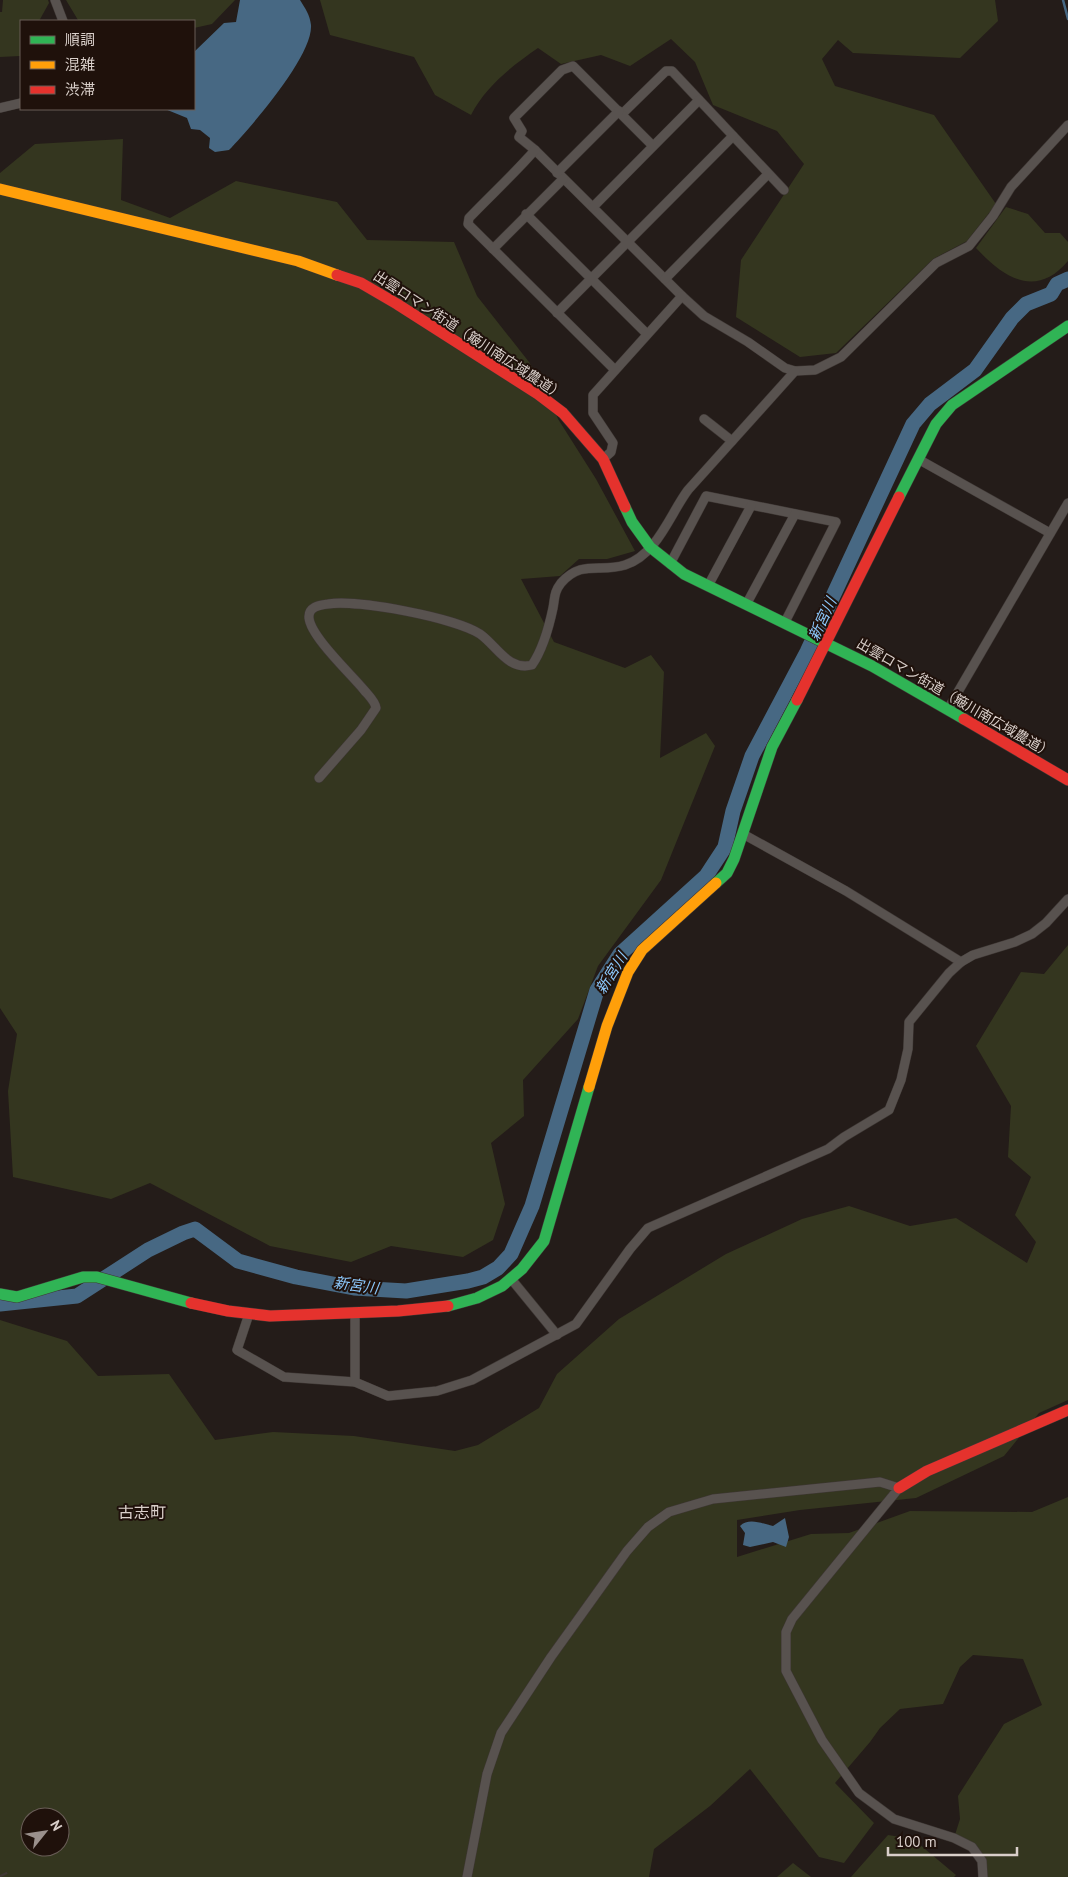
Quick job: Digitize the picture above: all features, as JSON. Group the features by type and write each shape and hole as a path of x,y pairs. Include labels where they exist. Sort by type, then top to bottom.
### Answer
{"street":[{"path":"55,0 63,20"},
{"path":"653,146 574,66 562,70 514,118 522,131 519,137 535,150 704,316 748,342 785,368 795,371 815,370 841,357 936,263 969,246 993,216 1011,187 1068,126"},
{"path":"493,249 620,113 666,71 672,71 784,190"},
{"path":"592,206 699,100"},
{"path":"0,108 20,102"},
{"path":"557,313 733,136"},
{"path":"535,150 508,181 497,188 469,218 468,224 615,370"},
{"path":"665,279 768,174"},
{"name":"出雲ロマン街道（簸川南広域農道）","path":"0,189 298,261 361,283 538,394 563,413 603,459 632,522 650,547 684,574 709,584 823,641 948,709 1068,780"},
{"path":"526,214 647,334"},
{"path":"603,459 611,452 613,443 594,413 592,403 594,395 682,296"},
{"path":"0,1294 17,1297 83,1277 97,1276 200,1305 249,1314 281,1316 443,1306 472,1300 512,1280 529,1264 544,1241 607,1026 628,972 642,950 727,873 744,834 755,792 772,747 823,641 936,424 952,404 1068,326"},
{"path":"319,778 361,730 376,708 375,703 358,680 321,642 311,625 309,616 316,606 359,603 385,607 455,624 478,633 506,659 524,667 532,665 540,654 553,607 554,592 562,582 572,573 586,567 625,566 639,558 660,536 675,507 684,496 795,371"},
{"path":"704,419 732,441"},
{"path":"918,459 1050,533"},
{"path":"670,564 706,496 836,522 785,622"},
{"path":"948,709 1068,503"},
{"path":"709,584 752,506"},
{"path":"747,603 794,514"},
{"path":"744,834 846,891 961,962"},
{"path":"249,1314 237,1350 284,1377 355,1382 388,1396 437,1391 472,1380 576,1324 630,1249 648,1228 828,1149 844,1136 890,1110 901,1080 908,1049 909,1022 949,974 961,962 973,955 1015,942 1032,934 1046,923 1068,899"},
{"path":"512,1280 557,1335"},
{"path":"355,1382 356,1312"},
{"path":"983,1877 982,1861 972,1847 954,1838 894,1819 860,1793 822,1740 786,1671 786,1632 792,1619 899,1488 927,1471 1068,1410"},
{"path":"467,1877 487,1774 501,1733 551,1656 626,1551 648,1527 669,1512 712,1499 880,1482 899,1488"}],"green space":[{"path":"3,0 48,0 49,3 40,20 20,20 20,56 0,57 0,12 2,12"},
{"path":"66,0 235,0 212,24 195,28 195,20 78,20"},
{"path":"320,0 995,0 998,21 960,58 853,53 838,40 822,59 835,86 934,115 996,204 967,241 933,259 836,353 800,357 736,317 741,260 804,164 777,131 713,105 695,62 671,39 630,66 601,55 561,64 538,48 509,69 492,86 471,115 435,95 414,57 330,35"},
{"path":"123,139 121,200 170,218 236,181 337,202 367,240 454,242 477,296 529,362 547,392 558,419 596,479 635,551 607,559 579,559 560,576 521,579 554,642 625,668 651,655 664,672 660,758 706,733 715,746 661,880 598,966 578,1019 523,1080 524,1116 491,1143 505,1204 493,1240 463,1257 391,1246 351,1262 270,1246 150,1183 111,1199 13,1177 8,1091 17,1034 0,1008 0,173 35,144"},
{"path":"1006,207 1028,214 1045,233 1060,233 1068,242 1068,261 1056,273 1044,279 1020,280 998,268 976,248"},
{"path":"1068,945 1068,1400 1039,1413 1004,1456 916,1498 800,1510 737,1520 737,1557 811,1534 849,1533 910,1511 1032,1512 1068,1497 1068,1877 983,1877 979,1857 967,1845 954,1838 960,1819 958,1796 1004,1724 1042,1705 1023,1659 973,1655 960,1667 943,1704 900,1709 880,1728 835,1783 874,1823 844,1863 819,1857 750,1769 710,1806 654,1849 649,1877 0,1877 0,1320 67,1341 98,1376 169,1374 215,1440 273,1432 354,1436 455,1451 478,1445 539,1408 557,1374 619,1319 726,1254 802,1219 849,1206 910,1226 956,1218 1027,1263 1036,1242 1015,1215 1031,1177 1008,1157 1011,1106 976,1046 1021,972 1044,974"},
{"path":"888,1835 913,1839 956,1875 954,1877 851,1877"},
{"path":"793,1863 811,1877 777,1877"}],"water":[{"path":"240,0 300,0 307,12 311,25 309,38 302,54 292,72 265,109 229,150 215,152 209,148 210,138 200,130 191,129 187,118 167,110 195,110 195,51 224,23 236,22"},
{"path":"785,1518 789,1537 786,1547 773,1542 750,1547 743,1545 745,1533 740,1526 744,1523 756,1522 773,1526"}],"waterway":[{"path":"1063,0 1068,19"},
{"name":"新宮川","path":"0,1304 77,1296 148,1250 195,1229 238,1261 296,1277 354,1288 406,1291 468,1281 483,1277 498,1268 511,1254 532,1206 597,990 620,954 706,876 725,847 733,811 752,756 807,652 913,424 930,404 975,370 1012,318 1026,304 1051,294 1057,284 1068,279"}],"traffic: fast":[{"path":"899,497 936,424 952,405 1068,326"},
{"path":"625,507 632,522 650,547 684,574 872,666 964,719"},
{"path":"716,883 727,873 734,859 772,747 797,700"},
{"path":"448,1306 477,1298 502,1286 522,1269 544,1241 589,1087"},
{"path":"0,1294 17,1297 83,1277 97,1277 191,1303"}],"traffic: slow":[{"path":"0,189 298,261 337,275"},
{"path":"589,1087 607,1026 628,972 642,950 716,883"}],"traffic: jam":[{"path":"337,275 361,283 397,304 538,394 563,413 603,459 625,507"},
{"path":"797,700 899,497"},
{"path":"964,719 1068,780"},
{"path":"191,1303 228,1311 270,1316 398,1311 448,1306"},
{"path":"899,1488 927,1471 1068,1410"}],"district":[{"name":"古志町","path":"142,1512"}]}
